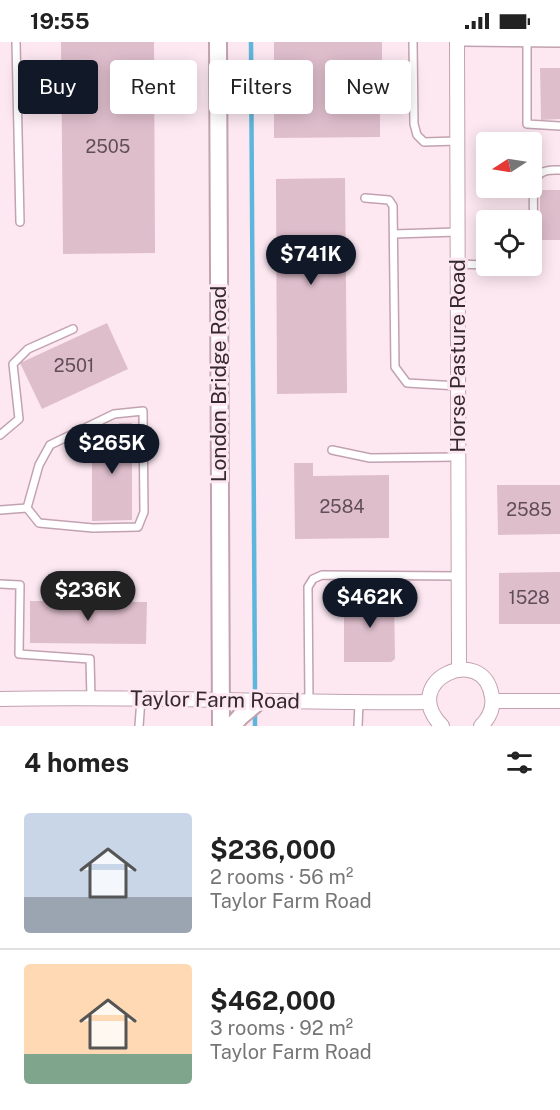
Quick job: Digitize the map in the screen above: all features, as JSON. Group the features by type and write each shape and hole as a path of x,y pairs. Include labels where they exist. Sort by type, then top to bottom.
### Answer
{"street":[{"name":"London Bridge Road","path":"218,42 221,726"},
{"name":"Horse Pasture Road","path":"457,42 459,669"},
{"path":"442,726 431,711 429,702 431,692 441,676 459,669 479,674 491,691 493,701 491,711 481,726"},
{"name":"Taylor Farm Road","path":"0,699 429,702"},
{"path":"232,726 259,701"},
{"path":"493,701 560,701"}],"lane":[{"path":"16,42 20,222"},
{"path":"413,42 414,124 417,135 424,142 457,141"},
{"path":"464,42 560,43"},
{"path":"527,42 527,124 560,126"},
{"path":"534,210 535,182 540,174 548,170 560,170"},
{"path":"365,198 389,200 393,206 395,367 407,383 458,386"},
{"path":"394,234 458,232"},
{"path":"458,264 476,265"},
{"path":"0,435 18,419 13,364 28,349 73,329"},
{"path":"143,411 144,512 138,527 93,528 39,523 27,508 39,465 50,445 114,414 143,411"},
{"path":"332,450 370,458 458,457"},
{"path":"0,510 27,508"},
{"path":"309,702 308,587 313,579 322,575 459,576"},
{"path":"0,584 20,585 19,654 90,659 90,698"},
{"path":"139,726 141,699"},
{"path":"358,726 359,703"}],"building":[{"path":"61,42 154,42 154,60 110,60 110,114 154,114 155,253 63,254 62,114 98,114 98,60 61,60"},
{"path":"274,42 382,42 382,60 325,60 325,114 380,114 380,137 274,138 274,114 313,114 313,60 274,60"},
{"path":"540,68 560,68 560,119 541,120"},
{"path":"345,178 347,393 277,394 276,179"},
{"path":"542,190 560,190 560,240 542,240 542,210 540,210"},
{"path":"107,323 128,369 42,409 20,363"},
{"path":"119,423 132,423 132,520 92,521 92,432 119,432"},
{"path":"294,463 313,463 313,476 389,475 389,538 295,539"},
{"path":"497,485 560,485 560,534 498,535"},
{"path":"560,572 560,624 499,624 499,573"},
{"path":"375,586 388,586 388,599 394,599 395,659 391,662 344,662 344,599 375,599"},
{"path":"30,601 147,602 146,644 30,643"}],"waterway":[{"path":"251,42 255,690"},
{"path":"255,712 255,726"}]}
